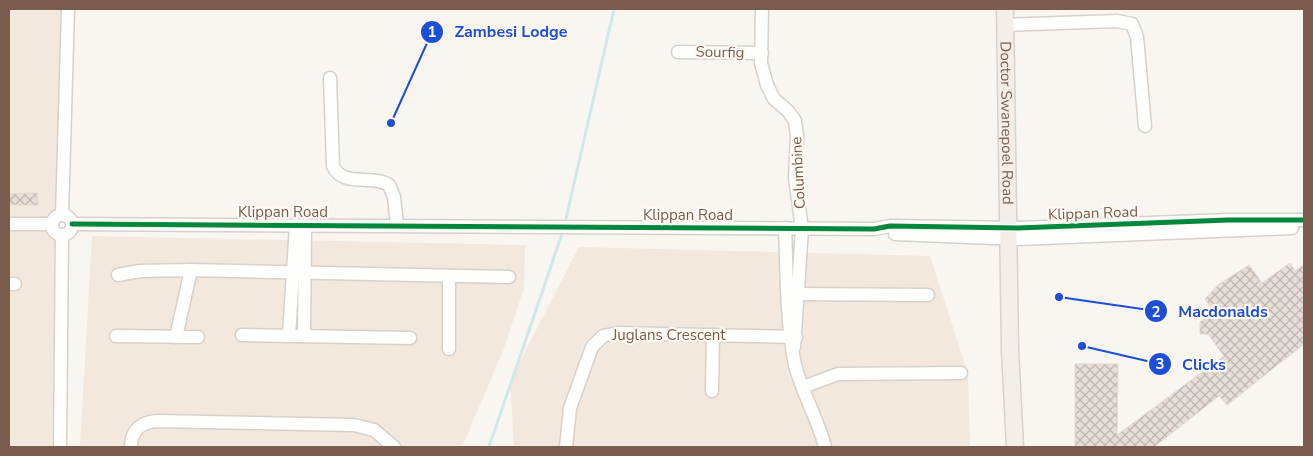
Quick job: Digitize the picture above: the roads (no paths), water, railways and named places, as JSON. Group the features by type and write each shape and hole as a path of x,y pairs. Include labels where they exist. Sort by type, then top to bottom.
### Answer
{"main road":[{"name":"Doctor Swanepoel Road","path":"1005,9 1010,20 1013,234 1020,447"},
{"name":"Doctor Swanepoel Road","path":"1013,234 1010,350 1014,447"}],"street":[{"path":"62,215 68,9"},
{"name":"Columbine","path":"762,9 761,63 766,85 774,99 788,111 794,121 797,136 795,178 802,229 793,341"},
{"path":"1010,20 1117,21 1132,24 1137,37 1145,126"},
{"name":"Sourfig","path":"678,52 762,53"},
{"path":"330,78 332,158 336,173 341,176 380,181 389,186 394,197 397,226"},
{"path":"62,215 70,218 72,224 69,233 62,236 54,232 52,224 55,218 62,215"},
{"name":"Klippan Road","path":"1013,234 1228,220 1304,220"},
{"path":"9,224 52,224"},
{"name":"Klippan Road","path":"72,224 785,228 874,230 890,234 1013,234 1304,228"},
{"path":"300,225 299,272 304,336"},
{"path":"785,228 795,365 816,416 825,447"},
{"path":"60,447 62,236"},
{"path":"176,337 192,270"},
{"path":"118,275 140,271 192,270 509,277"},
{"path":"289,336 299,272"},
{"path":"449,276 449,349"},
{"path":"798,294 928,296"},
{"name":"Juglans Crescent","path":"566,447 570,408 596,340 603,336 617,333 713,335 793,341"},
{"path":"242,335 410,338"},
{"path":"712,392 713,335"},
{"path":"116,336 198,337"},
{"path":"803,387 838,374 961,374"},
{"path":"131,447 133,436 142,424 158,421 354,425 374,430 394,447"}],"waterway":[{"path":"565,223 614,9"},
{"path":"489,447 563,231"}],"place":[{"name":"Zambesi Lodge","path":"391,123"},
{"name":"Macdonalds","path":"1059,297"},
{"name":"Clicks","path":"1082,346"}]}
